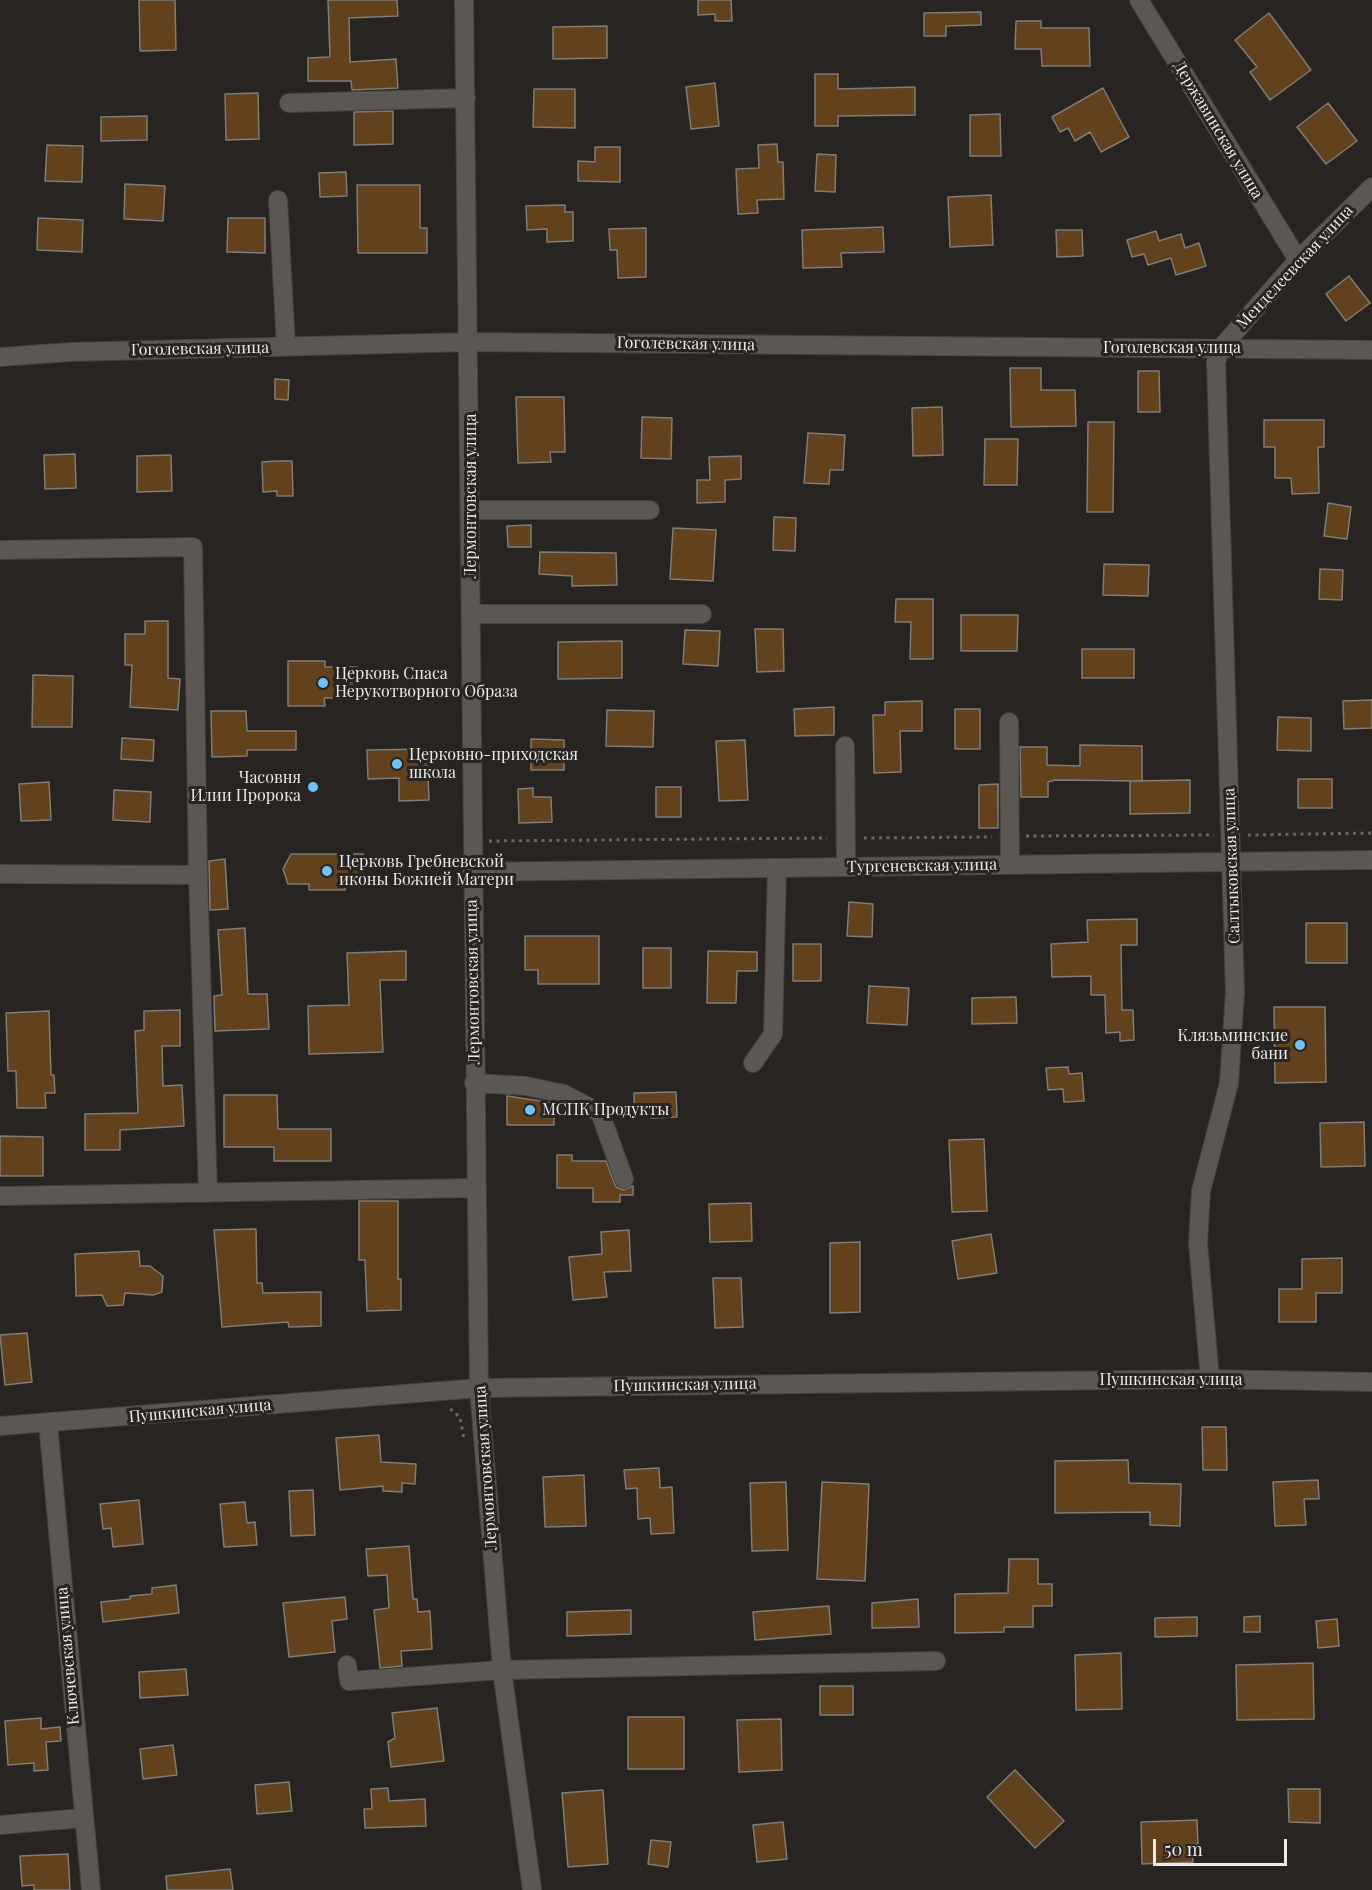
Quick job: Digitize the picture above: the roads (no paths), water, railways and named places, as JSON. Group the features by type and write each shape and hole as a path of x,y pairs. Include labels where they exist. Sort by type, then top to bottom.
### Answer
{"street":[{"name":"Лермонтовская улица","path":"464,0 472,510 472,872 479,1388 502,1670 532,1890"},
{"name":"Державинская улица","path":"1139,0 1298,260"},
{"path":"289,103 466,98"},
{"name":"Менделеевская улица","path":"1220,349 1298,260 1372,187"},
{"path":"278,200 286,346"},
{"name":"Гоголевская улица","path":"0,357 70,352 470,342 1372,350"},
{"name":"Салтыковская улица","path":"1210,1378 1198,1232 1201,1191 1229,1083 1233,1058 1236,992 1216,362 1220,349"},
{"path":"472,510 650,510"},
{"path":"0,550 193,547 198,875 208,1193"},
{"path":"471,614 702,614"},
{"path":"1009,722 1010,864"},
{"path":"845,746 846,867"},
{"name":"Тургеневская улица","path":"472,872 1233,860 1372,860"},
{"path":"753,1063 773,1034 777,868"},
{"path":"0,874 198,875"},
{"path":"474,1083 526,1086 564,1094 600,1113 624,1179"},
{"path":"0,1197 475,1188"},
{"name":"Пушкинская улица","path":"0,1426 479,1388 1210,1378 1372,1382"},
{"name":"Ключевская улица","path":"48,1423 91,1890"},
{"path":"347,1665 349,1681 502,1670 936,1661"},
{"path":"0,1825 83,1818"}],"place":[{"name":"Церковь Спаса Нерукотворного Образа","path":"323,683"},
{"name":"Церковно-приходская школа","path":"397,764"},
{"name":"Часовня Илии Пророка","path":"313,787"},
{"name":"Церковь Гребневской иконы Божией Матери","path":"327,871"},
{"name":"Клязьминские бани","path":"1300,1045"},
{"name":"МСПК Продукты","path":"530,1110"}]}
